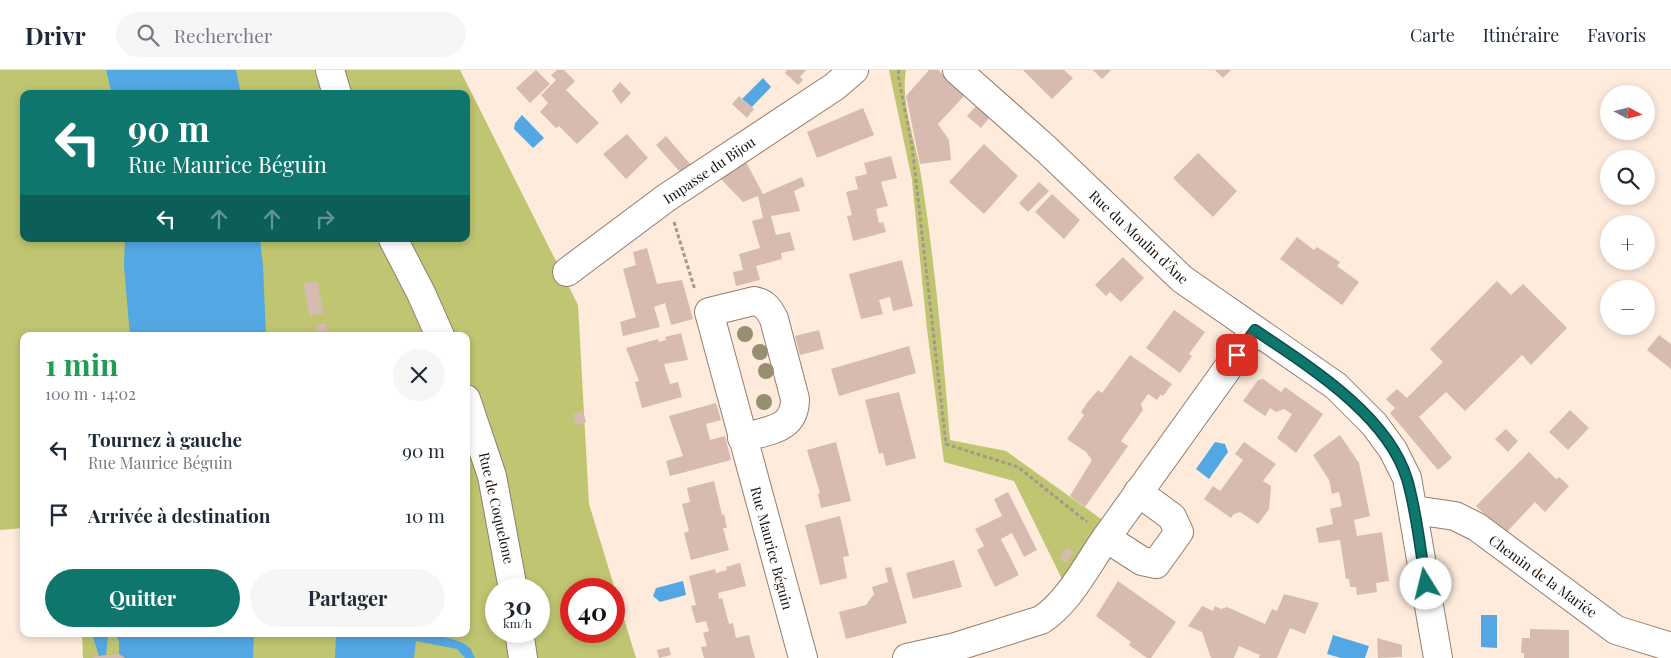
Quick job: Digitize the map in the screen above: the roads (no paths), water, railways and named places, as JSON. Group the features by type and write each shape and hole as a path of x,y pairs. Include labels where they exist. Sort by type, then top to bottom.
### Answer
{"street":[{"path":"330,70 336,90"},
{"name":"Impasse du Bijou","path":"567,272 666,198 834,87 854,70"},
{"name":"Rue du Moulin d'Âne","path":"957,70 1046,149 1182,279 1336,386 1374,424 1393,450 1407,478 1438,658"},
{"path":"395,242 421,293 438,332"},
{"name":"Rue Maurice Béguin","path":"742,438 784,425 794,414 795,399 774,319 768,308 754,301 709,312 742,438 803,658"},
{"path":"906,658 953,653 1031,624 1052,613 1255,330"},
{"name":"Rue de Coquelone","path":"470,411 492,476 512,578"},
{"path":"1106,538 1142,561 1156,564 1179,532 1172,517 1138,492"},
{"name":"Chemin de la Mariée","path":"1414,510 1455,516 1478,527 1616,630 1671,647"},
{"path":"521,643 523,658"}],"water":[{"path":"106,70 236,70 240,90 111,90"},
{"path":"763,78 771,87 752,107 742,99"},
{"path":"522,115 544,138 533,148 514,129 515,123"},
{"path":"125,242 260,242 266,332 130,332 124,266"},
{"path":"1215,442 1225,444 1228,452 1209,479 1196,469"},
{"path":"683,581 686,595 660,602 653,596 656,588"},
{"path":"1481,615 1497,615 1497,648 1481,647"},
{"path":"1333,635 1369,646 1365,658 1341,658 1327,654"},
{"path":"93,637 108,637 106,655 99,656"},
{"path":"117,637 254,637 253,658 125,658 119,654 119,642"},
{"path":"336,637 444,637 459,641 470,648 475,658 465,658 457,649 416,641 414,658 335,658"}]}
